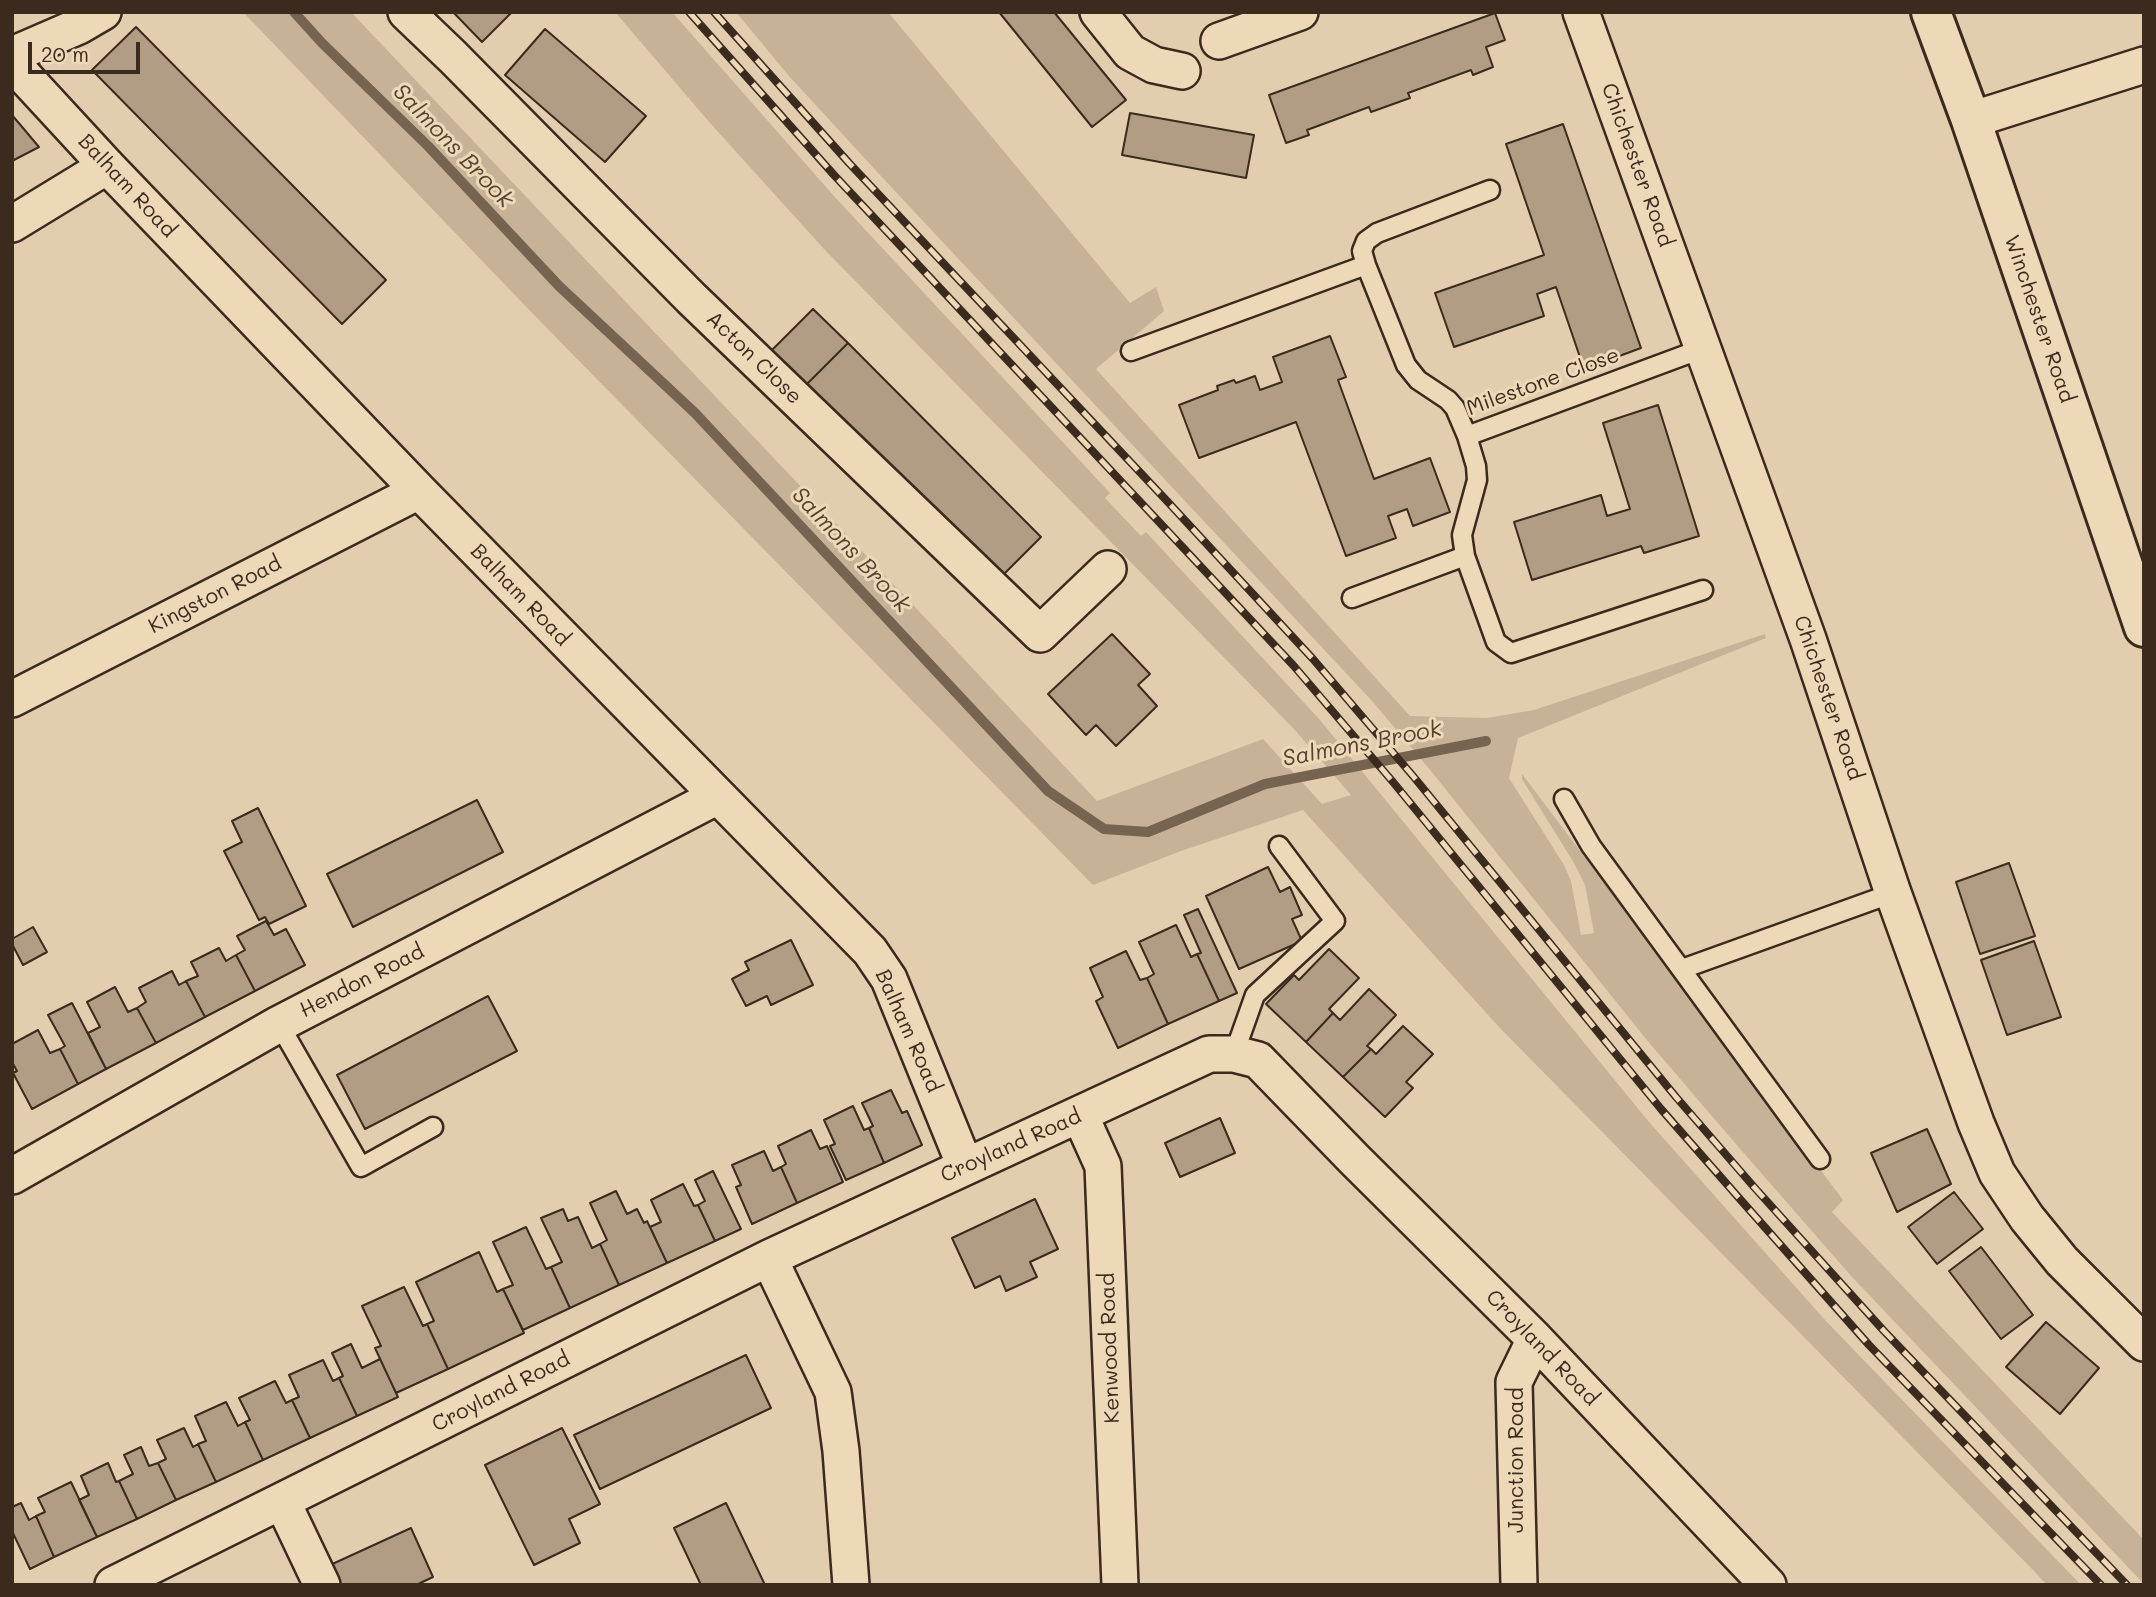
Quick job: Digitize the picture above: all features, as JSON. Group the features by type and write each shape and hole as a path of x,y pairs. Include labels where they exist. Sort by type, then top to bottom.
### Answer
{"street":[{"path":"12,55 79,26 103,12"},
{"name":"Acton Close","path":"406,12 691,298 1040,634 1108,569"},
{"path":"1098,12 1130,52 1154,65 1182,71"},
{"path":"1219,41 1300,12"},
{"name":"Chichester Road","path":"1580,12 1808,639 1893,893 1976,1123 1997,1172 2027,1218 2062,1261 2144,1343"},
{"name":"Winchester Road","path":"1931,12 1971,120 2144,627"},
{"name":"Balham Road","path":"12,63 107,166 419,491 870,951 889,979 965,1166"},
{"path":"1971,120 2144,65"},
{"path":"12,224 107,166"},
{"name":"Kingston Road","path":"12,699 419,491"},
{"name":"Hendon Road","path":"12,1176 279,1024 718,796"},
{"name":"Croyland Road","path":"113,1585 769,1258 1209,1054 1234,1054 1258,1060 1535,1339 1768,1585"},
{"name":"Kenwood Road","path":"1080,1115 1103,1166 1119,1585"},
{"path":"769,1258 833,1392 841,1451 851,1585"},
{"name":"Junction Road","path":"1519,1585 1514,1382 1535,1339"},
{"path":"282,1502 322,1585"}],"lane":[{"path":"1131,351 1366,265 1362,251 1366,241 1377,233 1490,190"},
{"name":"Milestone Close","path":"1366,265 1406,365 1418,380 1448,400 1455,408 1468,436 1704,348"},
{"path":"1468,436 1477,480 1462,535 1465,556 1496,642 1511,653 1703,590"},
{"path":"1352,598 1465,556"},
{"path":"1564,799 1591,846 1820,1159"},
{"path":"1234,1054 1255,995 1335,920 1279,846"},
{"path":"1682,969 1893,893"},
{"path":"279,1024 361,1167 433,1127"}],"shaded area":[{"path":"243,12 351,12 1097,801 1263,739 1322,804 1351,795 1294,729 824,249 710,123 615,12 672,12 833,195 1110,493 1105,498 1141,536 1146,532 1320,720 1649,1122 1825,1320 2081,1585 2047,1585 1498,1026 1303,810 1181,851 1093,885 537,318"},
{"path":"736,12 888,12 1130,303 1156,287 1164,311 1096,369 1410,716 1487,718 1534,710 1765,634 1766,638 1518,738 1509,778 1564,865 1571,881 1581,935 1594,933 1585,885 1522,779 1522,774 1843,1200 1832,1212 2144,1540 2144,1584 1852,1277 1646,1039 1373,702 880,175 789,76"}],"building":[{"path":"453,12 512,12 482,42"},
{"path":"999,12 1054,12 1126,100 1092,127"},
{"path":"1495,13 1505,40 1486,47 1493,67 1473,75 1471,70 1408,93 1410,98 1371,112 1369,107 1307,130 1309,135 1286,143 1269,95"},
{"path":"136,27 386,280 342,324 92,70"},
{"path":"545,29 646,116 605,162 505,75"},
{"path":"1130,113 1254,135 1246,178 1122,155"},
{"path":"12,115 39,147 12,161"},
{"path":"1563,124 1641,348 1584,369 1556,287 1537,294 1544,316 1454,347 1435,293 1544,255 1506,144"},
{"path":"813,309 848,343 803,388 769,353"},
{"path":"1330,336 1346,377 1338,380 1374,479 1430,458 1450,512 1413,526 1407,509 1388,516 1396,538 1346,556 1296,422 1199,458 1179,405 1218,390 1217,386 1234,380 1236,383 1255,376 1260,390 1282,382 1273,357"},
{"path":"848,343 1041,537 996,582 803,388"},
{"path":"1658,405 1699,536 1644,553 1641,546 1532,580 1514,522 1601,495 1607,516 1630,509 1603,423"},
{"path":"1112,634 1150,674 1138,685 1157,706 1116,746 1096,725 1086,735 1048,694"},
{"path":"477,800 503,852 353,927 327,874"},
{"path":"258,808 306,906 269,924 265,917 259,920 224,851 242,842 232,821"},
{"path":"2009,863 2035,936 1980,954 1956,882"},
{"path":"1268,867 1280,892 1290,887 1302,915 1292,919 1302,941 1239,969 1206,896"},
{"path":"1198,909 1237,993 1219,1001 1197,954 1201,953 1184,915"},
{"path":"266,921 274,935 286,929 305,965 255,991 236,955 245,950 237,936"},
{"path":"1176,925 1191,957 1197,954 1219,1001 1168,1024 1147,978 1154,974 1139,942"},
{"path":"33,927 47,952 23,965 12,939"},
{"path":"791,940 813,985 771,1005 767,996 746,1006 732,979 749,970 745,962"},
{"path":"2034,941 2061,1017 2007,1035 1981,960"},
{"path":"219,948 226,961 236,955 255,991 205,1017 186,981 198,976 191,962"},
{"path":"1329,949 1359,978 1329,1009 1333,1013 1306,1042 1266,1004 1294,975 1299,980"},
{"path":"1126,951 1140,980 1147,978 1168,1024 1118,1048 1096,1001 1103,997 1090,968"},
{"path":"172,971 179,985 186,981 205,1017 156,1043 137,1008 146,1002 139,988"},
{"path":"115,987 128,1012 137,1008 156,1043 106,1069 88,1033 100,1027 87,1002"},
{"path":"1369,989 1396,1015 1367,1046 1371,1049 1343,1077 1306,1042 1333,1013 1340,1020"},
{"path":"488,996 517,1051 365,1129 337,1075"},
{"path":"72,1003 106,1069 78,1084 60,1049 65,1046 48,1015"},
{"path":"1403,1026 1433,1054 1406,1082 1413,1088 1385,1117 1343,1077 1371,1049 1376,1054"},
{"path":"38,1030 50,1053 60,1049 78,1084 32,1109 13,1073 17,1071 12,1062 12,1044"},
{"path":"891,1090 902,1113 907,1111 922,1145 884,1163 869,1128 873,1126 862,1103"},
{"path":"853,1106 864,1130 869,1128 884,1163 846,1180 830,1146 835,1144 824,1120"},
{"path":"1220,1118 1235,1153 1180,1177 1165,1143"},
{"path":"1927,1129 1951,1184 1897,1212 1871,1153"},
{"path":"811,1130 820,1149 827,1146 843,1182 797,1203 781,1167 786,1164 778,1146"},
{"path":"764,1151 773,1171 781,1167 797,1203 752,1224 736,1187 741,1185 732,1165"},
{"path":"713,1171 741,1229 715,1241 698,1205 705,1201 695,1180"},
{"path":"683,1184 694,1206 698,1205 715,1241 667,1263 650,1227 661,1222 651,1200"},
{"path":"616,1191 627,1214 637,1209 644,1223 647,1221 667,1263 619,1285 600,1244 607,1240 590,1203"},
{"path":"1954,1192 1983,1229 1937,1264 1908,1227"},
{"path":"1035,1199 1058,1249 1030,1262 1037,1277 1006,1291 1000,1276 975,1288 952,1238"},
{"path":"563,1209 568,1221 578,1217 592,1248 600,1244 619,1285 570,1308 551,1267 562,1262 541,1218"},
{"path":"526,1227 546,1269 551,1267 570,1308 523,1330 503,1289 513,1285 493,1242"},
{"path":"1981,1247 2033,1315 2001,1339 1949,1271"},
{"path":"479,1252 497,1292 503,1289 524,1333 448,1369 427,1324 434,1321 416,1282"},
{"path":"404,1287 423,1326 427,1324 448,1369 396,1393 375,1348 381,1346 362,1306"},
{"path":"2046,1322 2099,1368 2060,1414 2006,1367"},
{"path":"351,1344 362,1368 380,1359 398,1397 357,1416 339,1378 343,1376 332,1353"},
{"path":"746,1355 771,1408 600,1489 574,1435"},
{"path":"323,1360 333,1381 339,1378 357,1416 310,1438 292,1400 299,1397 289,1375"},
{"path":"275,1381 286,1403 292,1400 310,1438 263,1460 245,1422 250,1420 239,1398"},
{"path":"226,1402 238,1426 245,1422 263,1460 216,1482 198,1444 206,1441 195,1416"},
{"path":"184,1428 193,1447 198,1444 216,1482 176,1500 158,1463 166,1459 157,1440"},
{"path":"562,1428 600,1504 569,1519 580,1543 534,1565 485,1465"},
{"path":"141,1447 149,1466 158,1463 176,1500 137,1519 119,1481 133,1474 124,1455"},
{"path":"108,1463 137,1519 97,1537 79,1500 89,1495 81,1476"},
{"path":"71,1482 97,1537 54,1557 36,1516 45,1512 38,1498"},
{"path":"21,1503 29,1520 36,1516 54,1557 30,1569 12,1531 12,1507"},
{"path":"726,1503 765,1585 701,1585 674,1528"},
{"path":"411,1528 433,1577 416,1585 336,1585 328,1566"}],"waterway":[{"name":"Salmons Brook","path":"294,12 322,43 428,146 559,286 695,413 1048,791 1104,829 1148,832 1265,784 1486,741"}],"railway":[{"path":"689,12 834,175 1293,665 1393,782 1661,1109 1739,1198 1869,1345 2101,1585"},
{"path":"714,12 849,163 1313,659 1413,776 1676,1097 1754,1187 1884,1331 2127,1585"}]}
